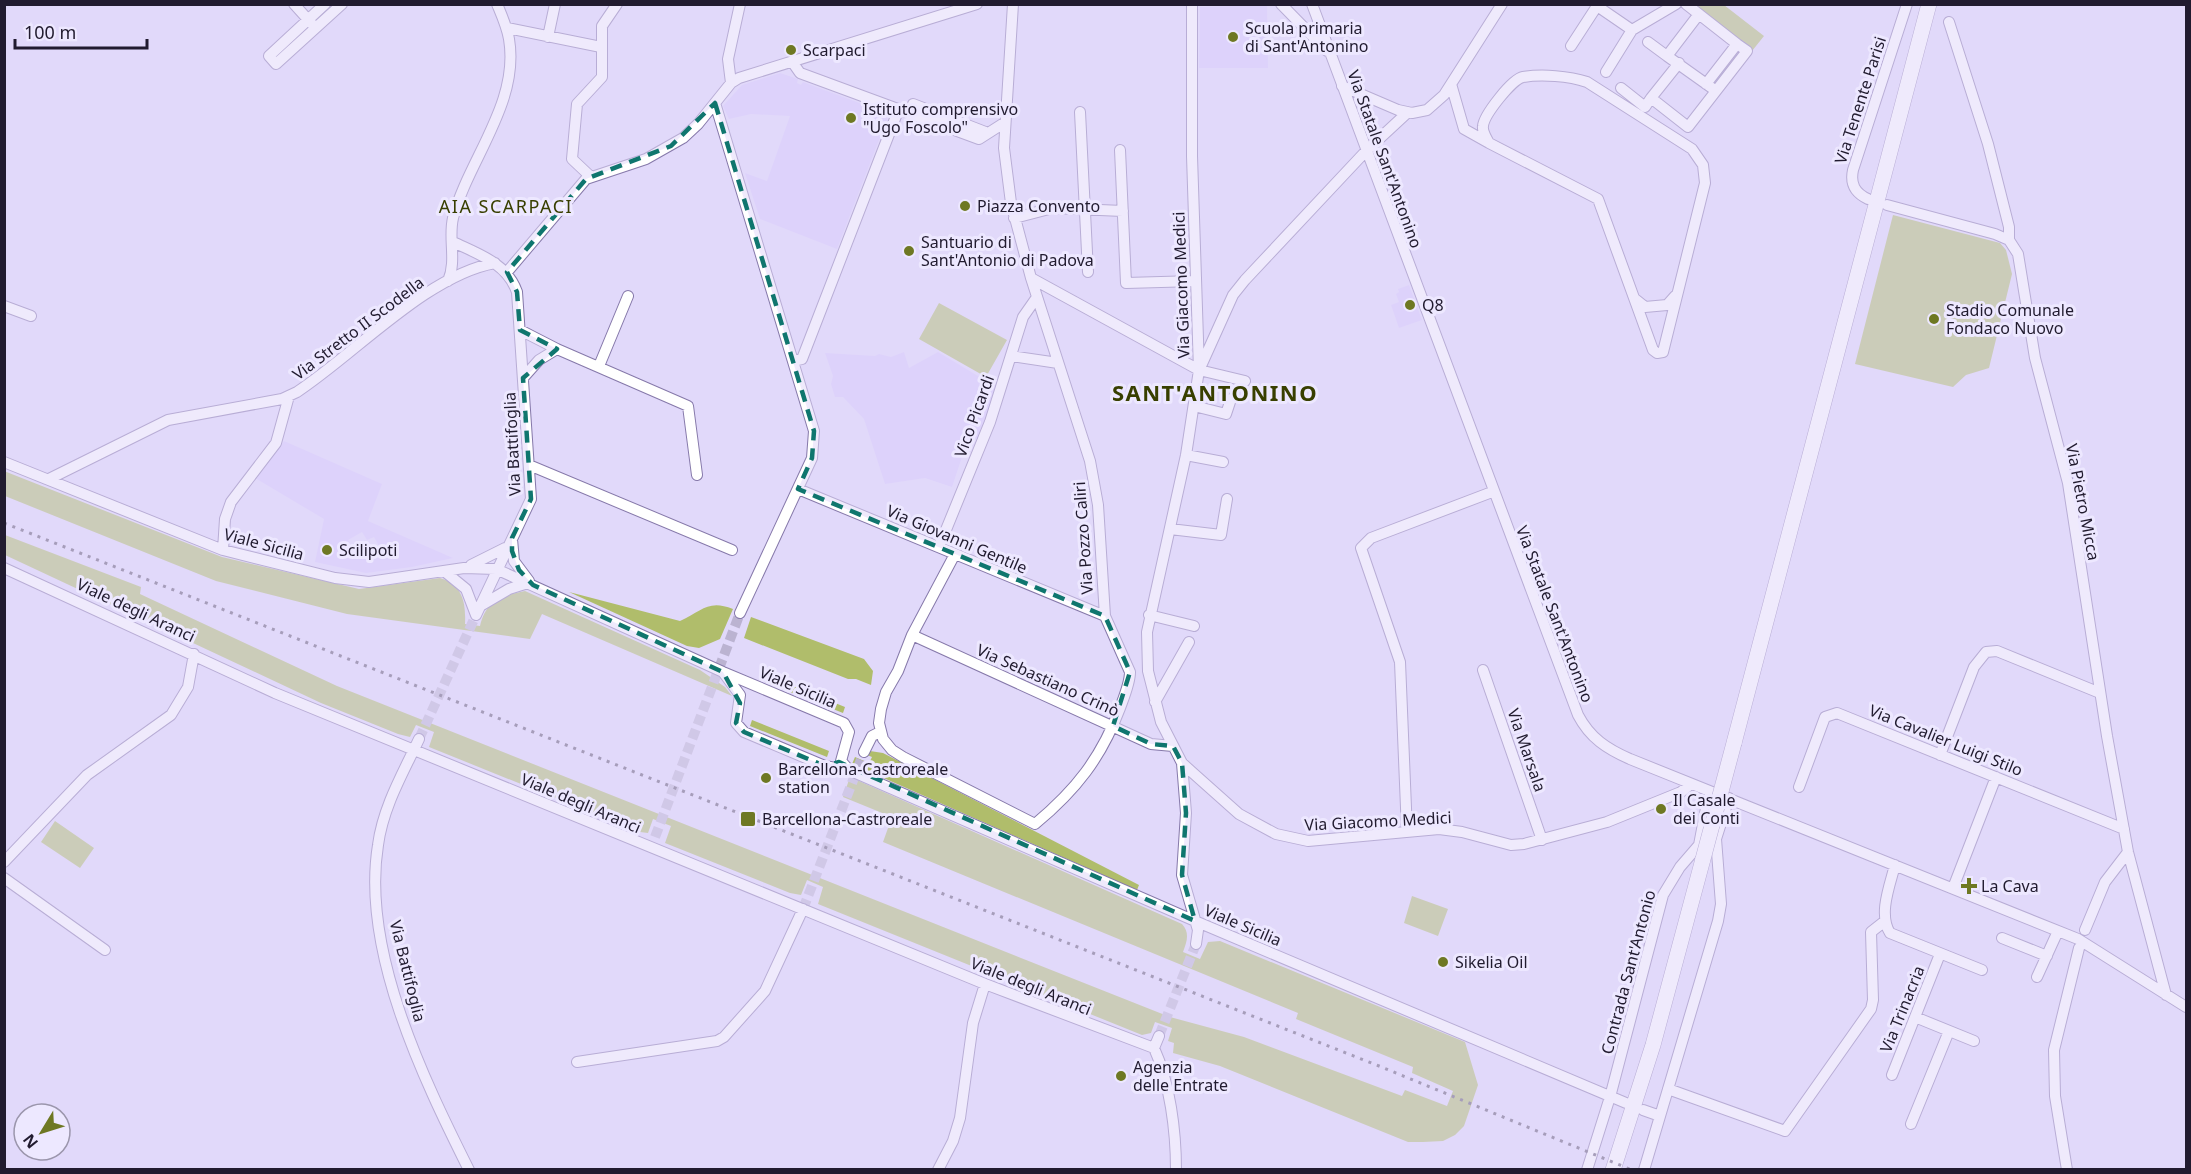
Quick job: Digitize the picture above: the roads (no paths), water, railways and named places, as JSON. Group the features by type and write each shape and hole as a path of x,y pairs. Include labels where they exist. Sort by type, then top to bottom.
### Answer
{"highway":[{"path":"1613,1170 1653,1044 1705,854 1929,4"}],"street":[{"path":"294,4 312,24"},
{"path":"312,24 325,4"},
{"path":"272,60 312,24 342,4"},
{"path":"448,281 452,272 452,224 458,204 504,93 510,59 507,28 497,4"},
{"path":"548,37 555,4"},
{"path":"590,176 575,164 571,154 577,104 599,82 604,71 601,47 602,26 617,4"},
{"path":"731,82 728,60 740,4"},
{"path":"453,242 495,263 507,272 547,228 581,183 590,176 635,163 671,146 690,133 731,82 750,74 794,63 977,4"},
{"path":"1013,4 1004,123 1005,163 1014,218 1031,278 1199,370 1245,381"},
{"name":"Via Giacomo Medici","path":"1192,4 1199,370 1186,455 1149,615 1146,646 1155,702 1182,763 1239,814 1276,834 1308,841 1407,832 1453,831 1511,845 1542,840 1607,822 1694,785"},
{"path":"1281,4 1331,55"},
{"name":"Via Statale Sant'Antonino","path":"1312,4 1492,492 1585,727 1607,748 2082,940 2187,1007"},
{"path":"1342,86 1407,113 1419,113 1433,106 1451,84 1502,4"},
{"path":"1606,72 1632,30 1676,4"},
{"path":"1652,98 1688,127 1747,51 1686,4"},
{"name":"Via Tenente Parisi","path":"1868,199 1855,190 1852,180 1853,170 1907,4"},
{"path":"1571,46 1597,6 1632,30"},
{"path":"1667,56 1699,14"},
{"name":"Via Pietro Micca","path":"1949,22 1988,144 2008,227 2009,240 2018,254 2035,358 2068,483 2100,693 2128,852 2166,995"},
{"path":"507,28 601,47"},
{"path":"1648,42 1716,91"},
{"path":"1706,84 1737,44"},
{"path":"794,63 800,73 898,111 980,139 1004,123"},
{"path":"1621,88 1645,107 1679,63"},
{"path":"1451,84 1460,116 1464,129 1599,199 1640,318 1653,350 1660,354 1664,349 1706,177 1703,165 1692,149 1587,82 1573,78 1522,77 1516,79 1484,119 1474,127 1467,125 1460,116"},
{"path":"715,103 814,431 815,445 812,458 740,613"},
{"path":"913,104 988,133"},
{"path":"793,362 802,358 898,111"},
{"path":"1080,112 1088,272"},
{"path":"1199,370 1233,295 1366,151 1407,113"},
{"path":"1484,119 1483,130 1489,143"},
{"path":"1120,150 1126,283 1196,281"},
{"path":"1887,206 1995,234 2009,240"},
{"path":"1014,218 1053,208 1123,212"},
{"name":"Via Stretto II Scodella","path":"48,479 161,423 290,396 448,281 482,265 495,263"},
{"name":"Via Battifoglia","path":"479,610 496,569 531,499 517,292 507,272"},
{"name":"Via Pozzo Caliri","path":"1031,278 1093,474 1098,505 1105,616 1128,668 1130,678"},
{"path":"1632,294 1638,303 1646,307 1663,306 1671,302 1676,294"},
{"path":"599,366 628,296"},
{"name":"Vico Picardi","path":"939,547 990,422 1023,317 1037,297"},
{"path":"4,306 31,316"},
{"path":"1663,306 1671,322"},
{"path":"1640,318 1646,307"},
{"path":"520,330 556,349 688,406 697,475"},
{"path":"523,378 539,360 556,349"},
{"path":"1011,356 1058,363"},
{"path":"223,550 225,519 231,502 276,443 290,396"},
{"path":"1194,406 1226,414 1231,399"},
{"path":"1186,455 1223,462"},
{"name":"Viale Sicilia","path":"4,462 223,550 348,581 369,582 464,568 496,569 723,672 846,724 849,732 841,758 844,766 851,771"},
{"path":"529,465 732,550"},
{"name":"Via Giovanni Gentile","path":"798,489 1105,616"},
{"path":"1407,832 1400,662 1361,548 1371,538 1492,492"},
{"path":"1170,529 1221,535 1227,499"},
{"path":"464,568 497,554 510,542"},
{"path":"444,571 466,589 479,610 499,594 531,584 514,561 510,542"},
{"path":"955,554 912,635 898,671 886,692 880,732 886,745 903,757 1035,824 1059,804 1089,771 1113,726 1130,678 1149,676"},
{"name":"Viale degli Aranci","path":"4,568 275,693 417,744 651,849 984,984 1154,1048"},
{"path":"1149,615 1194,626"},
{"name":"Via Sebastiano Crinò","path":"912,635 1151,744 1173,746"},
{"path":"1155,702 1189,642"},
{"path":"1940,754 1974,667 1986,652 1997,651 2100,693"},
{"path":"4,862 87,775 171,715 188,687 194,654"},
{"name":"Via Marsala","path":"1483,670 1542,840"},
{"name":"Viale Sicilia","path":"723,672 740,695 735,719 740,730 829,766 851,771 1195,921 1626,1103"},
{"name":"Via Cavalier Luigi Stilo","path":"1799,787 1823,722 1833,713 2124,829"},
{"path":"864,752 872,736 880,732"},
{"name":"Via Battifoglia","path":"417,744 388,805 378,845 375,892 381,934 412,1046 428,1088 469,1170"},
{"path":"829,766 837,764 841,758"},
{"path":"1182,763 1186,813 1182,875 1198,930 1196,944"},
{"path":"1953,888 1996,777"},
{"path":"1694,785 1706,807"},
{"name":"Contrada Sant'Antonio","path":"1644,1170 1718,921 1721,904 1701,840 1706,807 1710,796 1716,793"},
{"name":"Contrada Sant'Antonio","path":"1587,1170 1610,1097 1663,895 1680,867 1705,854 1716,839 1729,798"},
{"path":"651,849 656,837"},
{"path":"2067,1170 2053,1079 2054,1050 2082,940 2105,882 2128,852"},
{"path":"1895,865 1886,898 1885,921 1894,937 1982,970"},
{"path":"4,878 105,950"},
{"path":"577,1062 717,1041 724,1037 765,991 803,909"},
{"path":"1668,1089 1785,1131 1871,1009 1873,1000 1871,932 1885,921"},
{"path":"2037,977 2058,931"},
{"path":"2002,938 2047,956"},
{"name":"Via Trinacria","path":"1892,1075 1940,954"},
{"path":"938,1170 960,1118 974,1023 984,984"},
{"path":"1915,1017 1974,1041"},
{"path":"1911,1124 1949,1031"},
{"path":"1158,1036 1154,1048 1164,1077 1175,1143 1176,1170"},
{"path":"1643,1110 1660,1116"}],"tunnel":[{"path":"655,837 740,613"},
{"path":"419,739 476,615"},
{"path":"803,909 864,752"},
{"path":"1159,1036 1196,944"}],"railway":[{"path":"4,523 1379,1066 1632,1170"}],"place":[{"name":"Scuola primaria di Sant'Antonino","path":"1233,37"},
{"name":"Scarpaci","path":"791,50"},
{"name":"Istituto comprensivo \"Ugo Foscolo\"","path":"851,118"},
{"name":"Piazza Convento","path":"965,206"},
{"name":"Santuario di Sant'Antonio di Padova","path":"909,251"},
{"name":"Q8","path":"1410,305"},
{"name":"Stadio Comunale Fondaco Nuovo","path":"1934,319"},
{"name":"Scilipoti","path":"327,550"},
{"name":"Barcellona-Castroreale station","path":"766,778"},
{"name":"Il Casale dei Conti","path":"1661,809"},
{"name":"Barcellona-Castroreale","path":"748,819"},
{"name":"La Cava","path":"1969,886"},
{"name":"Sikelia Oil","path":"1443,962"},
{"name":"Agenzia delle Entrate","path":"1121,1076"}],"district":[{"name":"AIA SCARPACI","path":"506,207"},
{"name":"SANT'ANTONINO","path":"1215,393"}]}
